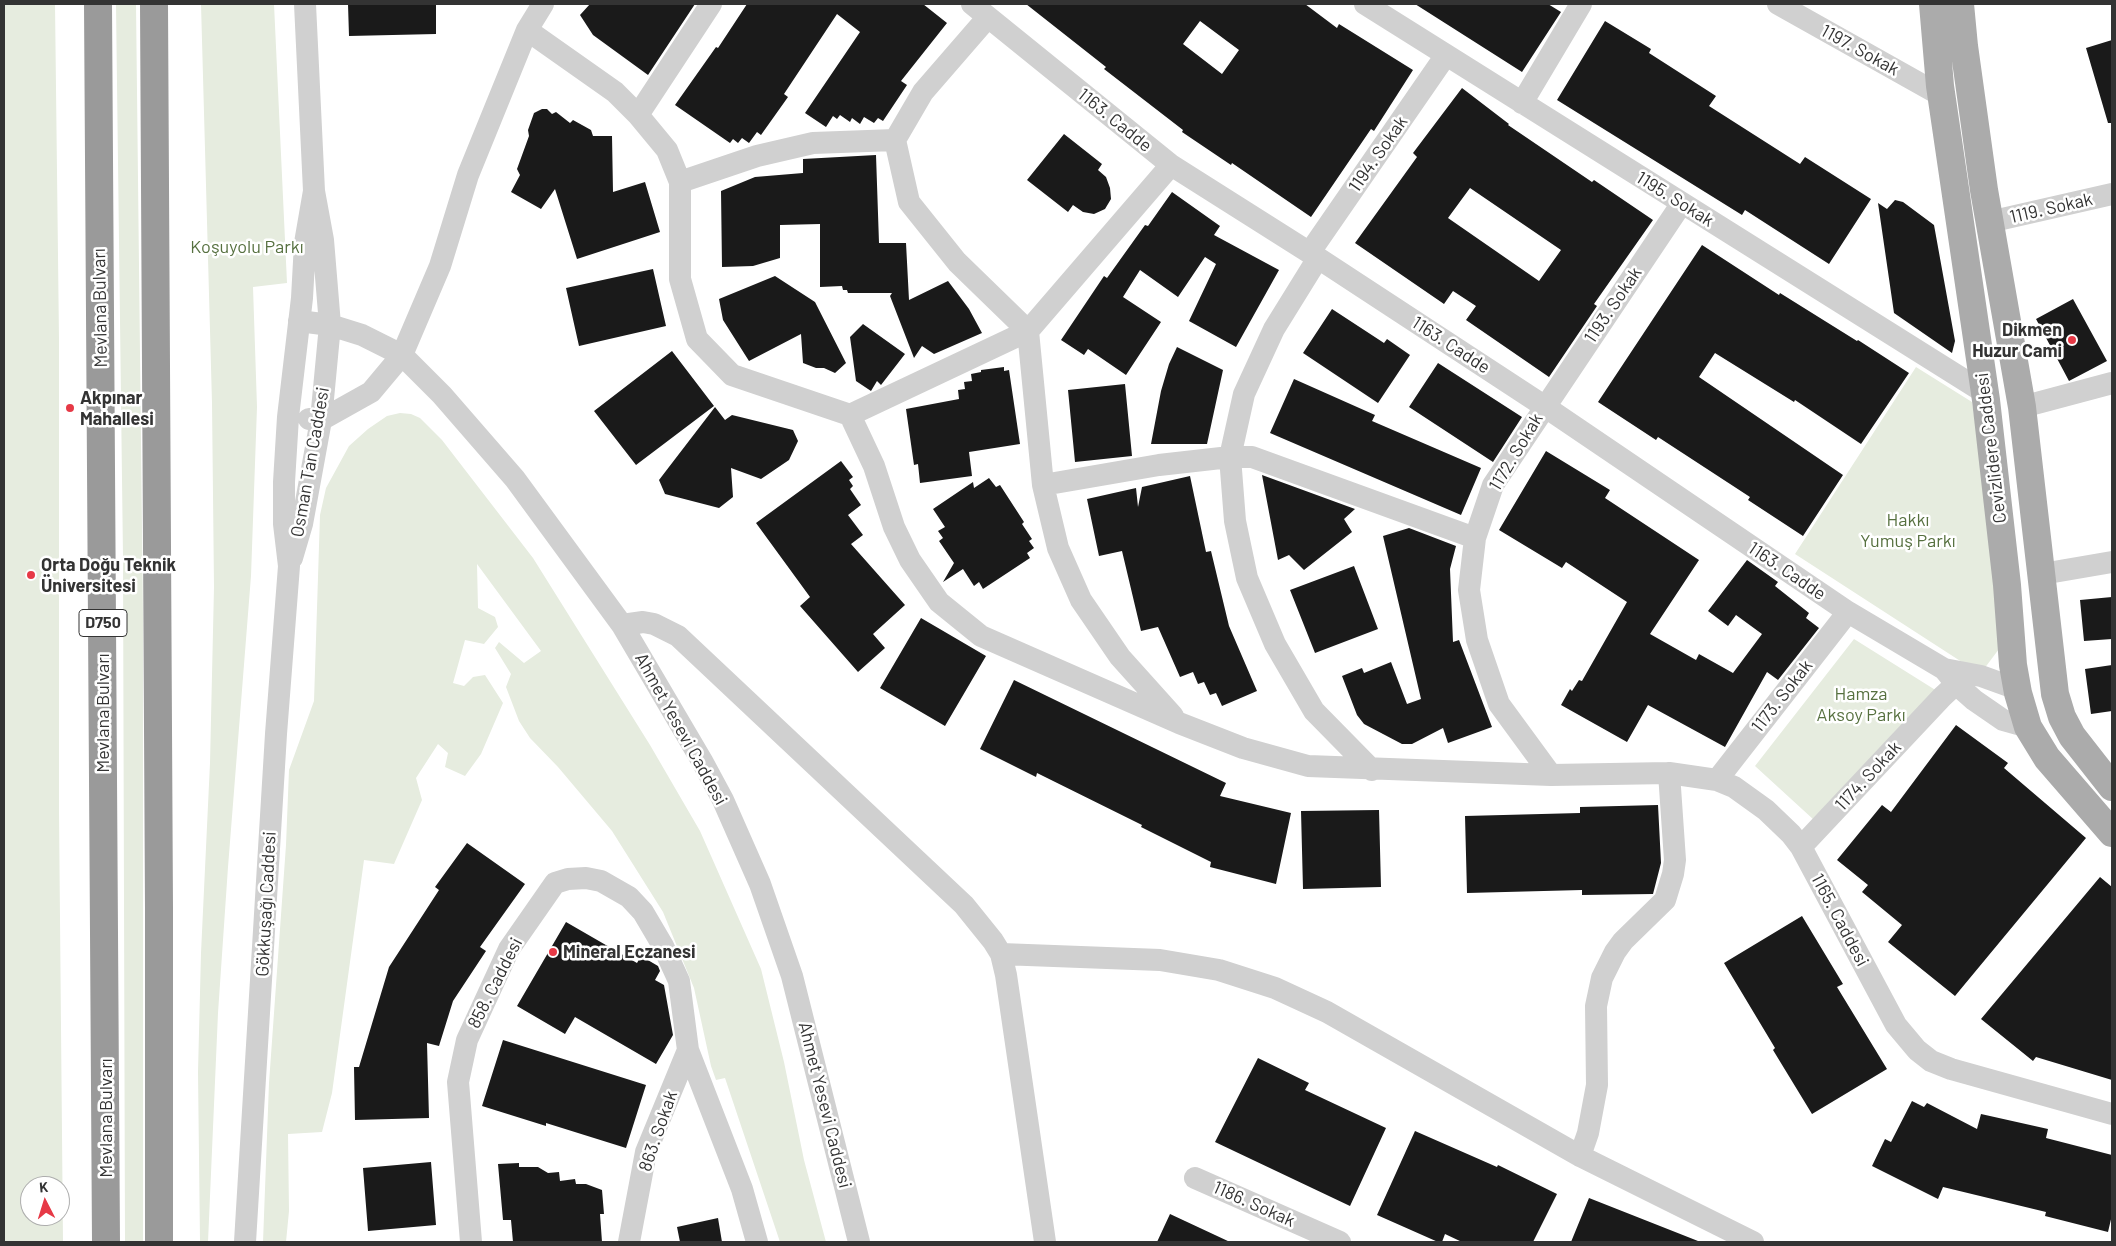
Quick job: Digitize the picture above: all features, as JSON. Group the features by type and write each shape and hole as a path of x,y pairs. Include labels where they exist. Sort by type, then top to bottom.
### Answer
{"highway":[{"name":"Mevlana Bulvarı","path":"98,4 106,1242"},
{"path":"154,4 159,1242"}],"main road":[{"name":"Cevizlidere Caddesi","path":"1933,4 1942,96 1984,393 2007,585 2012,656 2017,689 2028,727 2047,758 2112,834"},
{"name":"Cevizlidere Caddesi","path":"1960,4 1972,112 1989,222 2022,407 2055,694 2062,717 2069,730 2112,787"},
{"path":"1942,96 1972,112"},
{"path":"2017,689 2055,694"},
{"path":"2028,727 2069,730"}],"street":[{"name":"Osman Tan Caddesi","path":"289,566 302,524 321,420 330,325 324,240 314,191 305,4"},
{"path":"288,417 321,420 371,392 402,355 440,266 468,175 527,30 543,4"},
{"path":"638,115 711,4"},
{"name":"1195. Sokak","path":"1365,4 1984,393"},
{"path":"1522,103 1581,4"},
{"name":"1197. Sokak","path":"1778,4 1942,96"},
{"path":"980,11 924,92 895,140 909,202 957,262 1028,331 1043,486 1058,548 1081,600 1120,657 1180,723"},
{"name":"1163. Cadde","path":"980,11 1171,165 1314,255 1544,406 1848,612 1950,677 1974,700 2003,720 2028,727"},
{"path":"527,30 615,92 638,115 667,150 680,182 680,279 698,339 732,375 850,415 1028,331 1171,165"},
{"name":"1194. Sokak","path":"1372,770 1314,711 1275,644 1247,578 1235,521 1230,457 1244,394 1274,329 1314,255 1446,55"},
{"path":"680,182 757,156 813,143 895,140"},
{"name":"Osman Tan Caddesi","path":"289,566 284,524 284,482 288,417 299,321 305,243 314,191"},
{"name":"1119. Sokak","path":"1989,222 2112,194"},
{"name":"1193. Sokak","path":"1544,406 1682,203"},
{"name":"Ahmet Yesevi Caddesi","path":"299,321 330,325 362,335 402,355 442,395 515,479 622,625 710,776 740,837 760,884 792,976 859,1242"},
{"path":"2022,407 2112,383"},
{"name":"1172. Sokak","path":"1544,406 1493,485 1475,538 1469,590 1476,640 1499,704 1551,775"},
{"name":"1165. Caddesi","path":"850,415 874,466 894,527 910,560 939,602 981,636 1180,723 1243,748 1308,766 1372,770 1551,775 1669,773 1717,780 1734,787 1766,810 1791,834 1801,847 1896,1025 1917,1050 1932,1061 1951,1069 2112,1114"},
{"path":"1043,486 1159,465 1230,457 1252,457 1475,538"},
{"path":"2042,574 2112,562"},
{"name":"Gökkuşağı Caddesi","path":"246,1242 276,734 289,566"},
{"name":"1173. Sokak","path":"1717,780 1848,612"},
{"path":"622,625 644,622 654,624 678,636 964,905 985,928 1001,954 1006,975 1045,1242"},
{"name":"1163. Cadde","path":"1950,677 1981,676 2017,689"},
{"name":"1174. Sokak","path":"1801,847 1942,697 1950,677"},
{"path":"1580,1156 1588,1133 1596,1093 1596,1006 1602,978 1614,952 1665,900 1672,881 1675,860 1669,773"},
{"name":"858. Caddesi","path":"471,1242 458,1082 466,1040 509,949 555,883 568,879 586,878 601,881 629,897 643,912 663,946 679,981 688,1050 742,1190 757,1242"},
{"path":"1001,954 1160,960 1219,970 1275,988 1327,1012 1580,1156 1753,1242"},
{"name":"863. Sokak","path":"629,1242 646,1152 688,1050"},
{"name":"1186. Sokak","path":"1195,1178 1340,1242"}],"green space":[{"name":"Orta Doğu Teknik Üniversitesi","path":"4,4 55,4 59,340 59,811 62,1176 20,1176 20,1226 63,1226 63,1242 4,1242"},
{"path":"116,4 136,4 143,616 143,1242 125,1242 123,558"},
{"name":"Koşuyolu Parkı","path":"201,4 274,4 287,283 253,287 257,407 251,576 218,1013 208,1242 200,1242 198,1072 201,953 210,763 214,587 212,403"},
{"name":"Hakkı Yumuş Parkı","path":"1916,367 1972,402 2002,605 2002,645 1984,669 1968,666 1795,554"},
{"path":"400,413 411,414 420,418 442,440 533,558 650,745 700,831 761,969 784,1062 804,1160 826,1242 780,1242 725,1078 716,1080 711,1066 694,988 663,912 612,831 558,767 530,738 519,721 506,687 511,674 495,648 499,642 524,663 541,651 477,564 478,608 495,617 498,627 484,644 465,640 453,683 464,686 473,677 485,675 503,703 481,754 465,776 445,767 448,753 438,744 416,778 422,800 394,864 364,860 332,1093 322,1132 288,1134 289,1211 286,1242 263,1242 269,1083 286,845 289,770 314,701 320,515 326,488 349,446 368,429 387,416"},
{"name":"Hamza Aksoy Parkı","path":"1854,639 1937,691 1814,820 1755,766"}],"building":[{"path":"348,4 436,4 436,34 349,36"},
{"path":"590,4 695,4 648,75 593,35 580,15"},
{"path":"747,4 923,4 947,23 901,81 907,85 883,121 878,118 874,123 864,117 860,124 852,118 850,122 840,115 837,119 833,116 826,127 805,113 860,32 837,14 784,94 788,97 761,135 757,132 749,143 742,138 738,143 733,139 730,143 675,105 716,47 718,48"},
{"path":"1026,4 1305,4 1337,28 1339,24 1413,70 1374,131 1371,129 1311,217 1232,163 1231,165 1182,132 1183,130 1104,69 1106,67","holes":["1200,21 1239,50 1222,74 1183,44"]},
{"path":"1415,4 1548,4 1561,12 1522,72"},
{"path":"1605,21 1651,49 1649,53 1716,96 1709,106 1800,164 1805,157 1871,199 1829,264 1745,210 1742,215 1557,100"},
{"path":"2112,40 2112,123 2108,123 2086,48"},
{"path":"1462,88 1508,125 1592,182 1594,180 1653,220 1594,304 1597,306 1549,377 1466,320 1476,306 1453,291 1444,304 1355,243 1417,157 1413,153","holes":["1470,188 1561,250 1539,281 1448,218"]},
{"path":"547,109 552,114 556,112 570,123 573,120 591,130 593,136 612,136 613,192 645,182 660,232 577,259 555,189 541,209 511,192 520,175 517,169 529,136 528,130 534,113"},
{"path":"1064,134 1102,164 1098,170 1106,177 1111,199 1105,209 1094,214 1083,212 1073,205 1068,212 1027,180"},
{"path":"876,155 879,243 906,243 909,300 948,281 969,309 982,333 934,354 922,346 914,358 890,296 892,293 848,293 847,290 843,290 842,286 820,287 820,224 780,225 780,258 753,266 722,267 721,191 755,177 803,173 803,159"},
{"path":"1172,192 1220,226 1214,235 1279,270 1236,347 1189,321 1216,264 1205,257 1178,297 1140,270 1123,297 1161,322 1126,375 1088,349 1084,355 1061,340 1104,276 1107,278 1145,225 1148,226"},
{"path":"1895,200 1903,202 1934,225 1955,341 1952,353 1894,313 1878,203 1887,209"},
{"path":"1702,245 1779,295 1780,293 1909,373 1861,444 1795,400 1794,402 1715,353 1699,377 1843,475 1803,536 1748,500 1750,497 1658,437 1656,440 1598,402"},
{"path":"653,269 666,326 579,346 566,288"},
{"path":"775,276 815,302 846,363 835,373 803,363 801,334 749,361 723,320 719,299"},
{"name":"Dikmen Huzur Cami","path":"2073,299 2107,361 2069,381 2036,319"},
{"path":"1332,309 1384,343 1387,339 1410,355 1378,403 1303,353"},
{"path":"863,324 905,354 881,385 877,381 871,391 856,381 850,337"},
{"path":"1177,347 1223,370 1207,444 1151,444 1161,391 1169,364"},
{"path":"672,351 714,406 636,465 594,411"},
{"path":"1438,363 1522,417 1493,462 1409,407"},
{"path":"1004,367 1004,371 1009,370 1020,444 969,452 972,476 920,483 918,464 914,465 906,409 959,399 958,390 965,389 964,382 972,381 971,374 981,372 981,370"},
{"path":"1294,379 1375,415 1372,421 1481,468 1461,515 1270,433"},
{"path":"1125,384 1132,456 1075,462 1068,390"},
{"path":"715,407 725,420 732,415 793,430 798,441 789,460 761,479 731,468 733,497 719,508 665,494 659,480"},
{"path":"1546,451 1610,490 1605,498 1699,560 1650,634 1696,660 1699,654 1733,673 1762,634 1736,615 1728,626 1708,611 1747,560 1778,582 1775,586 1809,613 1806,618 1819,628 1778,680 1767,672 1725,747 1648,705 1627,742 1561,705 1570,689 1572,691 1579,680 1582,681 1627,602 1566,562 1562,568 1499,530"},
{"path":"841,461 853,477 849,480 853,486 850,489 861,505 848,515 863,535 851,544 905,605 873,634 885,648 858,672 800,606 810,597 756,523"},
{"path":"1262,475 1355,509 1344,519 1352,532 1304,570 1289,555 1278,560"},
{"path":"1190,476 1206,552 1211,551 1229,626 1257,691 1222,706 1216,693 1210,695 1204,682 1198,684 1193,672 1180,677 1158,627 1141,631 1122,551 1099,556 1087,499 1136,488 1138,507 1142,487"},
{"path":"989,478 996,487 1000,485 1024,522 1022,524 1032,539 1029,541 1034,548 1027,553 1030,558 983,589 979,582 974,586 963,569 943,582 954,563 939,541 943,538 938,531 945,527 933,509 973,482 974,488"},
{"path":"1409,528 1456,546 1450,569 1453,642 1459,640 1492,727 1448,743 1443,728 1412,744 1402,744 1364,724 1357,715 1342,676 1362,668 1364,673 1391,662 1407,704 1421,699 1383,536"},
{"path":"1354,566 1378,629 1315,653 1290,590"},
{"path":"2112,597 2112,639 2084,641 2080,600"},
{"path":"921,618 986,656 945,726 880,688"},
{"path":"2112,665 2112,711 2091,714 2085,669"},
{"path":"1014,680 1226,783 1220,796 1291,813 1276,884 1210,867 1211,862 1141,827 1142,825 1037,773 1036,777 980,749"},
{"path":"1956,725 2008,763 2004,768 2086,838 1955,996 1888,942 1902,925 1862,892 1868,885 1837,860 1882,805 1891,812"},
{"path":"1658,805 1661,863 1653,894 1582,895 1582,890 1467,893 1465,816 1580,813 1580,807"},
{"path":"1379,810 1381,887 1303,889 1301,811"},
{"path":"467,843 525,884 480,947 486,951 453,1001 439,1046 427,1043 429,1118 355,1120 354,1067 359,1067 389,967 439,890 435,887"},
{"path":"2100,877 2112,887 2112,1080 2036,1057 2033,1061 1981,1019"},
{"path":"1802,916 1843,984 1837,987 1887,1069 1812,1114 1724,963"},
{"path":"566,922 637,963 641,956 658,966 660,971 655,980 664,985 673,1035 656,1064 575,1017 565,1034 517,1006"},
{"path":"503,1040 646,1085 626,1148 546,1123 546,1126 482,1106"},
{"path":"1258,1058 1309,1083 1305,1090 1386,1128 1350,1206 1215,1142"},
{"path":"1912,1101 1924,1107 1927,1103 1977,1129 1981,1114 2048,1129 2046,1138 2112,1155 2112,1215 2108,1232 2045,1216 2046,1212 1943,1187 1938,1199 1872,1166 1885,1139 1891,1142"},
{"path":"1415,1131 1497,1167 1498,1165 1557,1194 1533,1242 1462,1242 1445,1234 1442,1242 1438,1242 1377,1215"},
{"path":"431,1162 436,1225 368,1231 363,1168"},
{"path":"519,1163 519,1167 538,1167 548,1173 559,1172 560,1181 575,1179 576,1184 586,1184 602,1190 604,1214 600,1214 602,1242 513,1242 511,1220 503,1220 498,1164"},
{"path":"1589,1198 1698,1241 1698,1242 1571,1242"},
{"path":"1170,1214 1230,1242 1157,1242"},
{"path":"718,1218 722,1242 680,1242 677,1227"}],"place":[{"name":"Dikmen Huzur Cami","path":"2072,340"},
{"name":"Akpınar Mahallesi","path":"70,408"},
{"name":"Orta Doğu Teknik Üniversitesi","path":"31,575"},
{"name":"Mineral Eczanesi","path":"553,952"}]}
